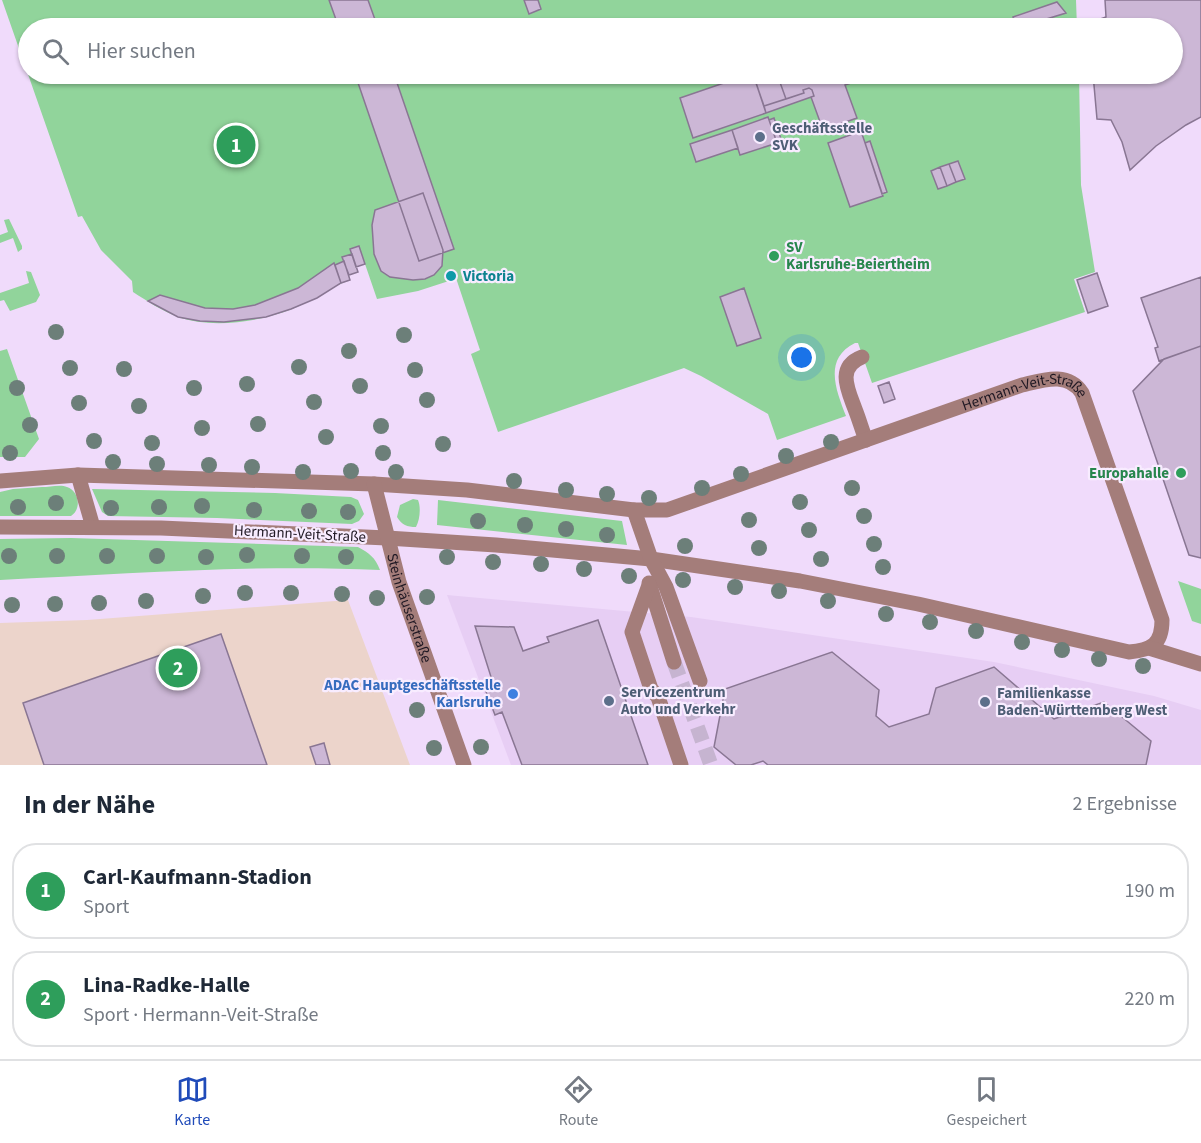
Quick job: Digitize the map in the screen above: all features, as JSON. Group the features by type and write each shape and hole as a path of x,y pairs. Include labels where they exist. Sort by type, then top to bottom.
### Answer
{"street":[{"path":"862,357 854,360 849,366 846,385 866,440"},
{"name":"Hermann-Veit-Straße","path":"0,481 78,475 374,484 467,490 634,510 667,510 1030,383 1059,379 1075,384 1082,393 1162,620 1162,632 1158,640 1149,648 1129,652 918,604 800,582 651,559 496,544 161,528 0,527"},
{"path":"78,475 93,527"},
{"name":"Steinhäuserstraße","path":"374,484 400,586 464,765"},
{"path":"634,510 651,559 666,587 700,681"},
{"path":"651,559 649,585 632,632 651,689 658,697 681,765"},
{"path":"649,585 674,662"},
{"path":"1149,648 1201,664"}],"shaded area":[{"path":"447,595 691,617 994,662 1154,696 1201,710 1201,765 511,765"},
{"path":"348,600 410,765 0,765 0,623 87,620"}],"green space":[{"name":"SV Karlsruhe-Beiertheim","path":"2,0 1076,0 1077,18 18,18 18,46"},
{"name":"SV Karlsruhe-Beiertheim","path":"31,84 1079,84 1081,185 1095,272 1074,279 1085,312 872,383 858,343 855,343 845,350 835,366 836,386 846,416 777,440 768,414 684,368 498,432 471,354 480,350 453,269 455,279 418,291 377,299 365,264 356,267 358,272 349,275 350,280 279,314 235,322 191,321 160,309 133,292 132,281 101,250 82,216 78,217"},
{"path":"9,219 22,246 18,252 13,238 0,243 0,235 8,232 4,220"},
{"path":"26,271 31,272 40,295 36,302 10,311 4,300 0,301 0,293 29,283"},
{"path":"7,349 39,439 25,457 0,457 0,351"},
{"path":"62,486 71,489 78,500 77,509 71,516 0,516 0,492"},
{"path":"92,489 351,497 358,500 364,514 359,521 352,524 108,516 102,512"},
{"path":"413,499 418,500 420,506 419,517 416,527 410,527 397,517 400,505"},
{"path":"438,500 622,521 627,545 437,525"},
{"path":"71,538 358,547 371,556 380,570 238,569 0,580 0,539"},
{"path":"1178,581 1201,589 1201,624 1192,621"}],"building":[{"path":"329,0 368,0 374,18 335,18"},
{"path":"524,0 538,0 541,9 529,14"},
{"path":"1105,0 1201,0 1201,117 1156,146 1130,170 1122,142 1111,120 1097,119 1094,84 1183,84 1183,18 1103,18 1106,17"},
{"path":"1057,2 1066,13 1050,18 1013,17"},
{"path":"358,84 397,84 454,249 419,261"},
{"path":"721,84 756,84 766,113 693,138 680,98"},
{"path":"756,84 781,84 786,99 764,106"},
{"path":"781,84 848,84 845,85 857,118 823,130 811,97 814,96 812,90 809,88 803,90 804,93 786,99"},
{"path":"809,88 814,96 766,113 764,106 804,93 803,90"},
{"path":"768,117 777,143 740,155 732,130"},
{"path":"774,118 781,139 776,140 769,120"},
{"path":"732,130 738,148 696,162 690,144"},
{"path":"861,131 883,196 850,207 828,143"},
{"path":"870,141 887,192 882,194 865,143"},
{"path":"958,161 965,179 956,182 949,164"},
{"path":"949,164 956,182 947,186 940,167"},
{"path":"940,167 947,186 938,189 931,171"},
{"path":"423,193 443,250 442,266 434,275 425,279 390,277 381,271 374,254 372,225 375,210"},
{"path":"359,246 365,264 356,267 350,249"},
{"path":"352,254 358,272 349,275 342,257"},
{"path":"344,261 350,280 341,283 335,265"},
{"path":"334,263 341,283 317,298 266,317 224,322 200,321 178,317 148,301 160,295 205,308 233,309 255,305 298,288"},
{"path":"1097,273 1108,306 1088,313 1077,280"},
{"path":"1201,277 1201,346 1159,361 1155,348 1158,347 1141,298"},
{"path":"744,288 761,338 737,346 720,297"},
{"name":"Europahalle","path":"1201,346 1201,558 1189,555 1133,391 1164,359"},
{"path":"889,382 895,399 884,403 878,386"},
{"path":"598,620 648,765 522,765 502,712 495,715 483,684 492,680 475,626 514,627 523,651 549,642 547,637"},
{"path":"221,634 267,765 44,765 23,703"},
{"path":"832,652 879,690 876,716 889,727 929,714 936,688 994,667 1054,719 1104,702 1151,741 1146,765 768,765 763,761 751,765 736,765 714,747 725,689"},
{"path":"324,743 330,765 316,765 310,747"}],"tunnel":[{"path":"674,662 711,765"}],"place":[{"name":"Geschäftsstelle SVK","path":"760,137"},
{"name":"Carl-Kaufmann-Stadion","path":"236,145"},
{"name":"SV Karlsruhe-Beiertheim","path":"774,256"},
{"name":"Victoria","path":"451,276"},
{"name":"Europahalle","path":"1181,473"},
{"name":"Lina-Radke-Halle","path":"178,668"},
{"name":"ADAC Hauptgeschäftsstelle Karlsruhe","path":"513,694"},
{"name":"Servicezentrum Auto und Verkehr","path":"609,701"},
{"name":"Familienkasse Baden-Württemberg West","path":"985,702"}]}
